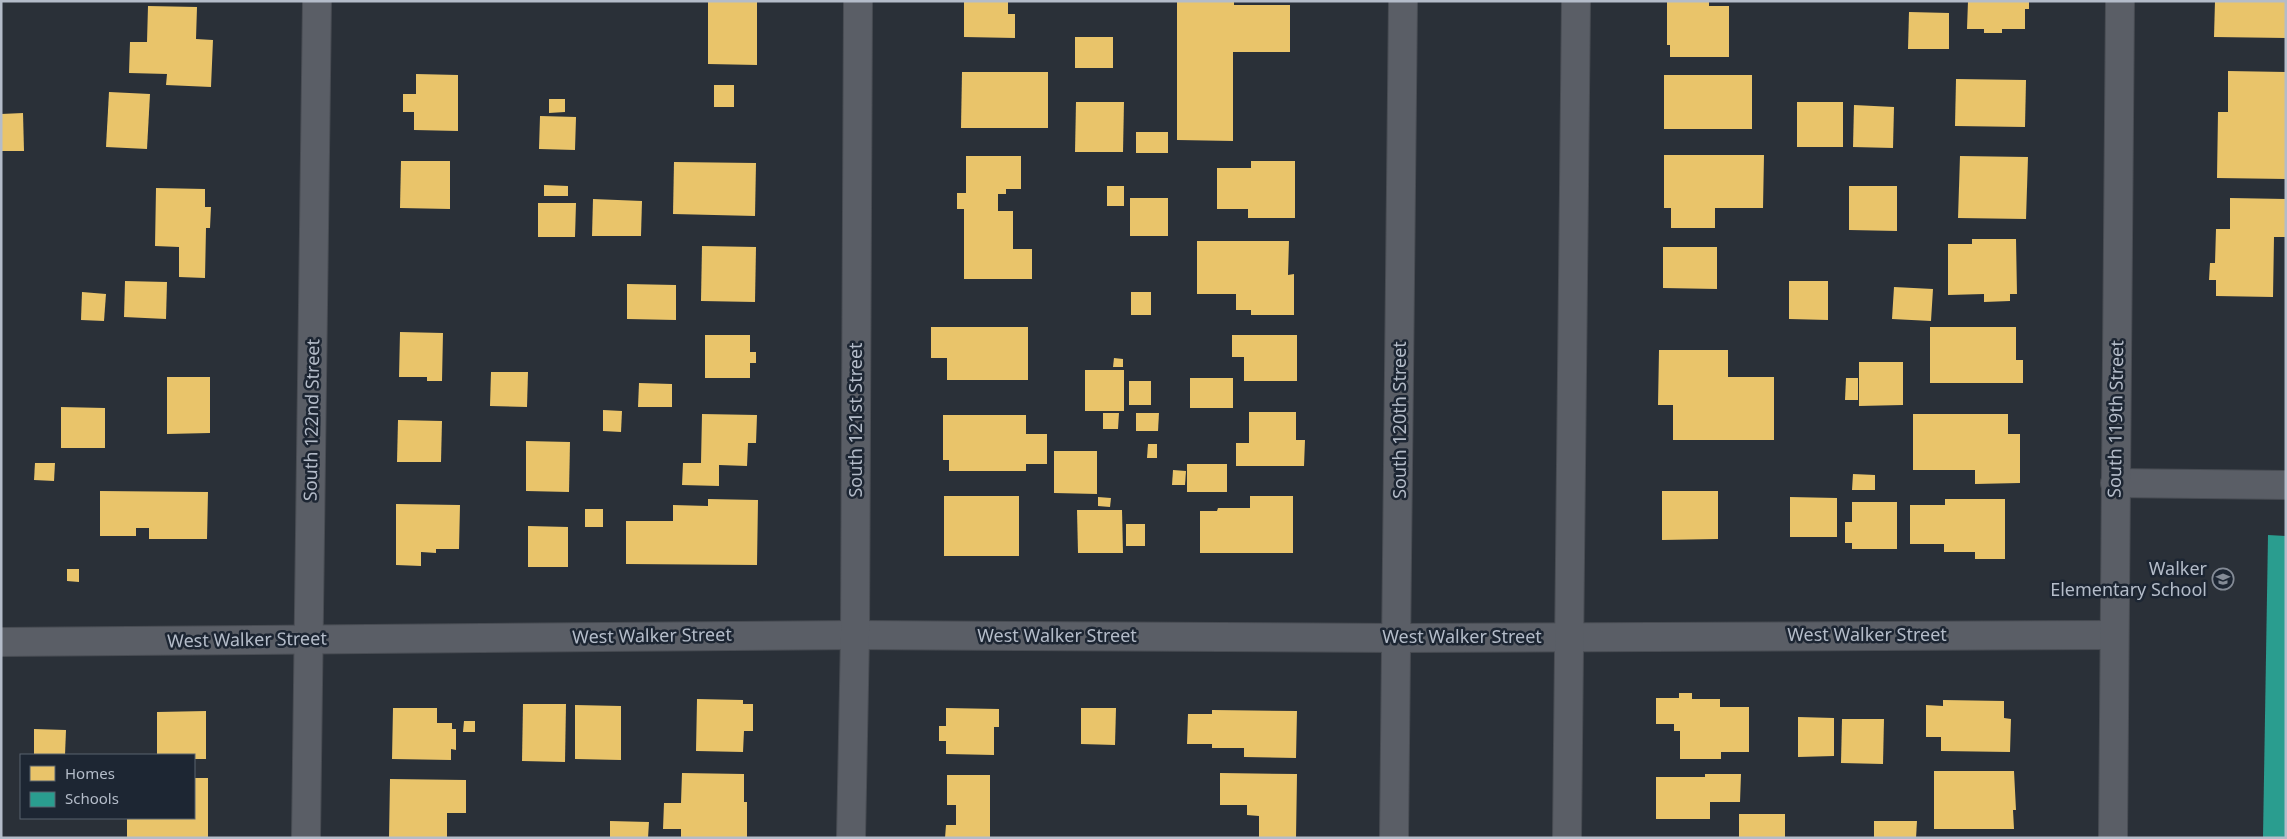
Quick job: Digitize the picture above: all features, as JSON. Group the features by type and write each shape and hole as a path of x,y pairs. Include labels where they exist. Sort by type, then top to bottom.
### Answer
{"street":[{"name":"South 122nd Street","path":"306,838 317,1"},
{"name":"South 121st Street","path":"851,838 855,635 858,1"},
{"name":"South 120th Street","path":"1394,838 1398,638 1403,1"},
{"path":"1567,838 1576,1"},
{"name":"South 119th Street","path":"2113,838 2113,635 2120,1"},
{"path":"2115,483 2286,485"},
{"name":"West Walker Street","path":"1,642 855,635 1398,638 2113,635"}],"building: Homes":[{"path":"708,1 757,1 757,65 708,64"},
{"path":"964,1 1008,1 1008,14 1015,14 1015,38 964,37"},
{"path":"1177,1 1234,1 1234,5 1290,5 1290,52 1233,52 1233,141 1177,140"},
{"path":"1667,1 1709,1 1709,6 1729,6 1729,57 1670,57 1670,45 1667,45"},
{"path":"1968,1 2029,1 2029,9 2025,9 2025,29 2002,29 2002,33 1984,33 1984,29 1967,29"},
{"path":"2215,1 2286,1 2286,38 2214,37"},
{"path":"148,6 197,7 196,39 213,40 211,87 166,85 167,74 129,73 130,42 147,42"},
{"path":"1909,12 1949,13 1949,49 1908,49"},
{"path":"1075,37 1113,37 1113,68 1075,68"},
{"path":"2228,71 2286,72 2286,179 2217,178 2218,112 2228,112"},
{"path":"962,72 1048,72 1048,128 961,128"},
{"path":"416,74 458,75 458,131 414,130 414,112 403,112 403,94 416,94"},
{"path":"1664,75 1752,75 1752,129 1664,129"},
{"path":"1956,79 2026,80 2025,127 1955,126"},
{"path":"714,85 734,85 734,107 714,107"},
{"path":"109,92 150,94 147,149 106,147"},
{"path":"549,99 565,99 565,112 549,113"},
{"path":"1076,102 1124,102 1123,152 1075,152"},
{"path":"1797,102 1843,102 1843,147 1797,147"},
{"path":"1854,105 1894,107 1893,148 1853,147"},
{"path":"23,113 24,151 1,151 1,114"},
{"path":"540,116 576,117 575,150 539,149"},
{"path":"1136,132 1168,132 1168,153 1136,153"},
{"path":"1664,155 1764,155 1763,208 1715,208 1715,228 1671,228 1671,208 1664,208"},
{"path":"966,156 1021,156 1021,189 1006,189 1006,194 998,194 998,211 1013,211 1013,249 1032,249 1032,279 964,279 964,209 957,209 957,193 966,193"},
{"path":"1960,156 2028,157 2026,219 1958,218"},
{"path":"401,161 450,161 450,209 400,208"},
{"path":"1251,161 1295,161 1295,218 1248,218 1248,209 1217,209 1217,168 1251,168"},
{"path":"674,162 756,163 755,216 673,214"},
{"path":"544,185 568,186 568,196 544,196"},
{"path":"1107,186 1124,186 1124,206 1107,206"},
{"path":"1849,186 1897,186 1897,231 1849,230"},
{"path":"156,188 205,189 205,207 211,207 210,228 206,228 205,278 179,277 179,247 155,246"},
{"path":"1130,198 1168,198 1168,236 1130,236"},
{"path":"2230,198 2286,199 2286,237 2274,237 2273,297 2216,296 2216,280 2209,280 2210,263 2215,263 2216,229 2230,229"},
{"path":"593,199 642,201 641,236 592,236"},
{"path":"538,203 576,203 575,237 538,237"},
{"path":"1972,239 2016,239 2017,294 2010,294 2010,301 1984,302 1984,294 1948,295 1948,244 1972,244"},
{"path":"1197,241 1289,241 1288,275 1294,274 1294,315 1251,315 1251,310 1236,310 1236,294 1197,294"},
{"path":"702,246 756,247 755,302 701,301"},
{"path":"1663,247 1717,247 1717,289 1663,288"},
{"path":"125,281 167,282 166,319 124,317"},
{"path":"1789,281 1828,281 1828,320 1789,319"},
{"path":"627,284 676,285 676,320 627,319"},
{"path":"1894,287 1933,289 1931,321 1892,319"},
{"path":"82,292 106,294 104,321 81,320"},
{"path":"1131,292 1151,292 1151,315 1131,315"},
{"path":"931,327 1028,327 1028,380 947,380 947,358 931,358"},
{"path":"1930,327 2016,327 2016,360 2023,360 2023,383 1930,383"},
{"path":"400,332 443,333 442,381 427,381 427,377 399,377"},
{"path":"705,335 750,335 750,352 756,352 756,363 750,363 750,378 705,378"},
{"path":"1232,335 1297,335 1297,381 1244,381 1244,357 1232,357"},
{"path":"1659,350 1728,350 1728,377 1774,377 1774,440 1673,440 1673,405 1658,405"},
{"path":"1114,358 1123,359 1123,367 1113,367"},
{"path":"1859,362 1903,362 1903,405 1859,406"},
{"path":"1085,370 1124,370 1124,411 1085,411"},
{"path":"491,372 528,372 527,407 490,406"},
{"path":"167,377 210,377 210,433 167,434"},
{"path":"1190,378 1233,378 1233,408 1190,408"},
{"path":"1846,378 1858,378 1858,400 1845,400"},
{"path":"1129,381 1151,381 1151,405 1129,405"},
{"path":"639,383 672,384 672,407 638,407"},
{"path":"61,407 105,408 105,448 61,448"},
{"path":"603,410 622,411 621,432 603,431"},
{"path":"1249,412 1296,412 1296,440 1305,440 1304,466 1236,466 1236,443 1249,443"},
{"path":"1103,413 1119,413 1118,429 1103,429"},
{"path":"1136,413 1159,413 1158,431 1136,431"},
{"path":"702,414 757,415 756,443 748,443 747,466 719,465 719,486 682,485 683,463 701,463"},
{"path":"1913,414 2008,414 2008,434 2020,434 2020,483 1975,484 1975,470 1913,470"},
{"path":"943,415 1026,415 1026,434 1047,434 1047,464 1026,464 1026,471 949,471 949,460 943,460"},
{"path":"398,420 442,421 441,462 397,462"},
{"path":"526,441 570,442 569,492 526,491"},
{"path":"1148,444 1157,444 1157,458 1147,458"},
{"path":"1054,451 1097,451 1097,494 1054,493"},
{"path":"35,463 55,463 54,481 34,480"},
{"path":"1187,464 1227,464 1227,492 1187,492"},
{"path":"1173,470 1186,471 1185,485 1172,485"},
{"path":"1853,474 1875,475 1875,490 1852,490"},
{"path":"100,491 208,492 207,539 149,539 149,528 136,528 136,536 100,536"},
{"path":"1662,491 1718,491 1718,539 1662,540"},
{"path":"944,496 1019,496 1019,556 944,556"},
{"path":"1250,496 1293,496 1293,553 1200,553 1200,511 1217,511 1218,508 1250,508"},
{"path":"1098,497 1111,498 1110,507 1098,506"},
{"path":"1790,497 1837,498 1837,537 1790,537"},
{"path":"708,499 758,500 757,565 626,564 626,521 673,521 673,505 708,506"},
{"path":"1945,499 2005,499 2005,559 1975,559 1975,552 1944,552 1944,544 1910,544 1910,505 1945,505"},
{"path":"1852,502 1897,502 1897,549 1852,549 1852,543 1845,543 1845,522 1852,522"},
{"path":"396,504 460,505 459,549 436,549 436,553 421,552 421,566 396,565"},
{"path":"585,509 603,509 603,527 585,527"},
{"path":"1077,510 1122,510 1123,553 1078,553"},
{"path":"1126,524 1145,524 1145,546 1126,546"},
{"path":"528,526 568,527 568,567 528,567"},
{"path":"67,569 79,569 79,582 67,581"},
{"path":"1679,693 1692,693 1692,699 1720,699 1720,707 1749,707 1749,752 1721,752 1721,759 1680,759 1680,731 1674,731 1674,724 1656,724 1656,698 1679,698"},
{"path":"697,699 743,700 743,704 753,704 753,731 744,731 743,752 696,751"},
{"path":"1943,700 2004,701 2004,718 2011,719 2010,752 1941,751 1941,737 1926,737 1926,705 1943,706"},
{"path":"523,704 566,704 565,762 522,761"},
{"path":"575,705 621,706 621,760 575,759"},
{"path":"393,708 437,708 437,723 452,723 452,729 456,729 456,750 451,749 451,760 392,759"},
{"path":"946,708 999,709 999,727 994,727 994,755 946,754 946,741 939,741 939,726 946,726"},
{"path":"1081,708 1116,708 1115,745 1081,744"},
{"path":"1212,710 1297,711 1296,758 1244,757 1244,748 1212,748 1212,744 1187,744 1188,714 1212,714"},
{"path":"206,711 206,759 195,759 195,754 157,754 157,712"},
{"path":"1798,717 1834,718 1834,756 1798,757"},
{"path":"1842,719 1884,719 1883,764 1841,763"},
{"path":"464,721 475,721 475,732 463,732"},
{"path":"34,729 66,730 65,754 34,754"},
{"path":"1934,771 2014,771 2016,810 2013,810 2014,829 1934,829"},
{"path":"682,773 744,774 744,802 747,802 747,838 681,838 681,829 663,829 664,803 681,803"},
{"path":"1220,773 1297,774 1296,838 1259,838 1259,816 1247,815 1247,805 1220,805"},
{"path":"1705,774 1741,774 1740,802 1710,802 1710,819 1656,819 1656,777 1705,777"},
{"path":"947,775 990,775 990,838 945,838 946,825 956,825 956,805 947,805"},
{"path":"195,778 208,778 208,838 127,838 127,819 195,819"},
{"path":"390,779 466,780 466,813 447,813 447,838 389,838"},
{"path":"1739,814 1785,814 1785,838 1739,838"},
{"path":"610,821 649,822 648,838 610,838"},
{"path":"1874,821 1917,821 1916,838 1874,838"}],"building: Schools":[{"path":"2268,535 2286,536 2286,838 2263,838"}],"place":[{"name":"Walker Elementary School","path":"2223,579"}]}
